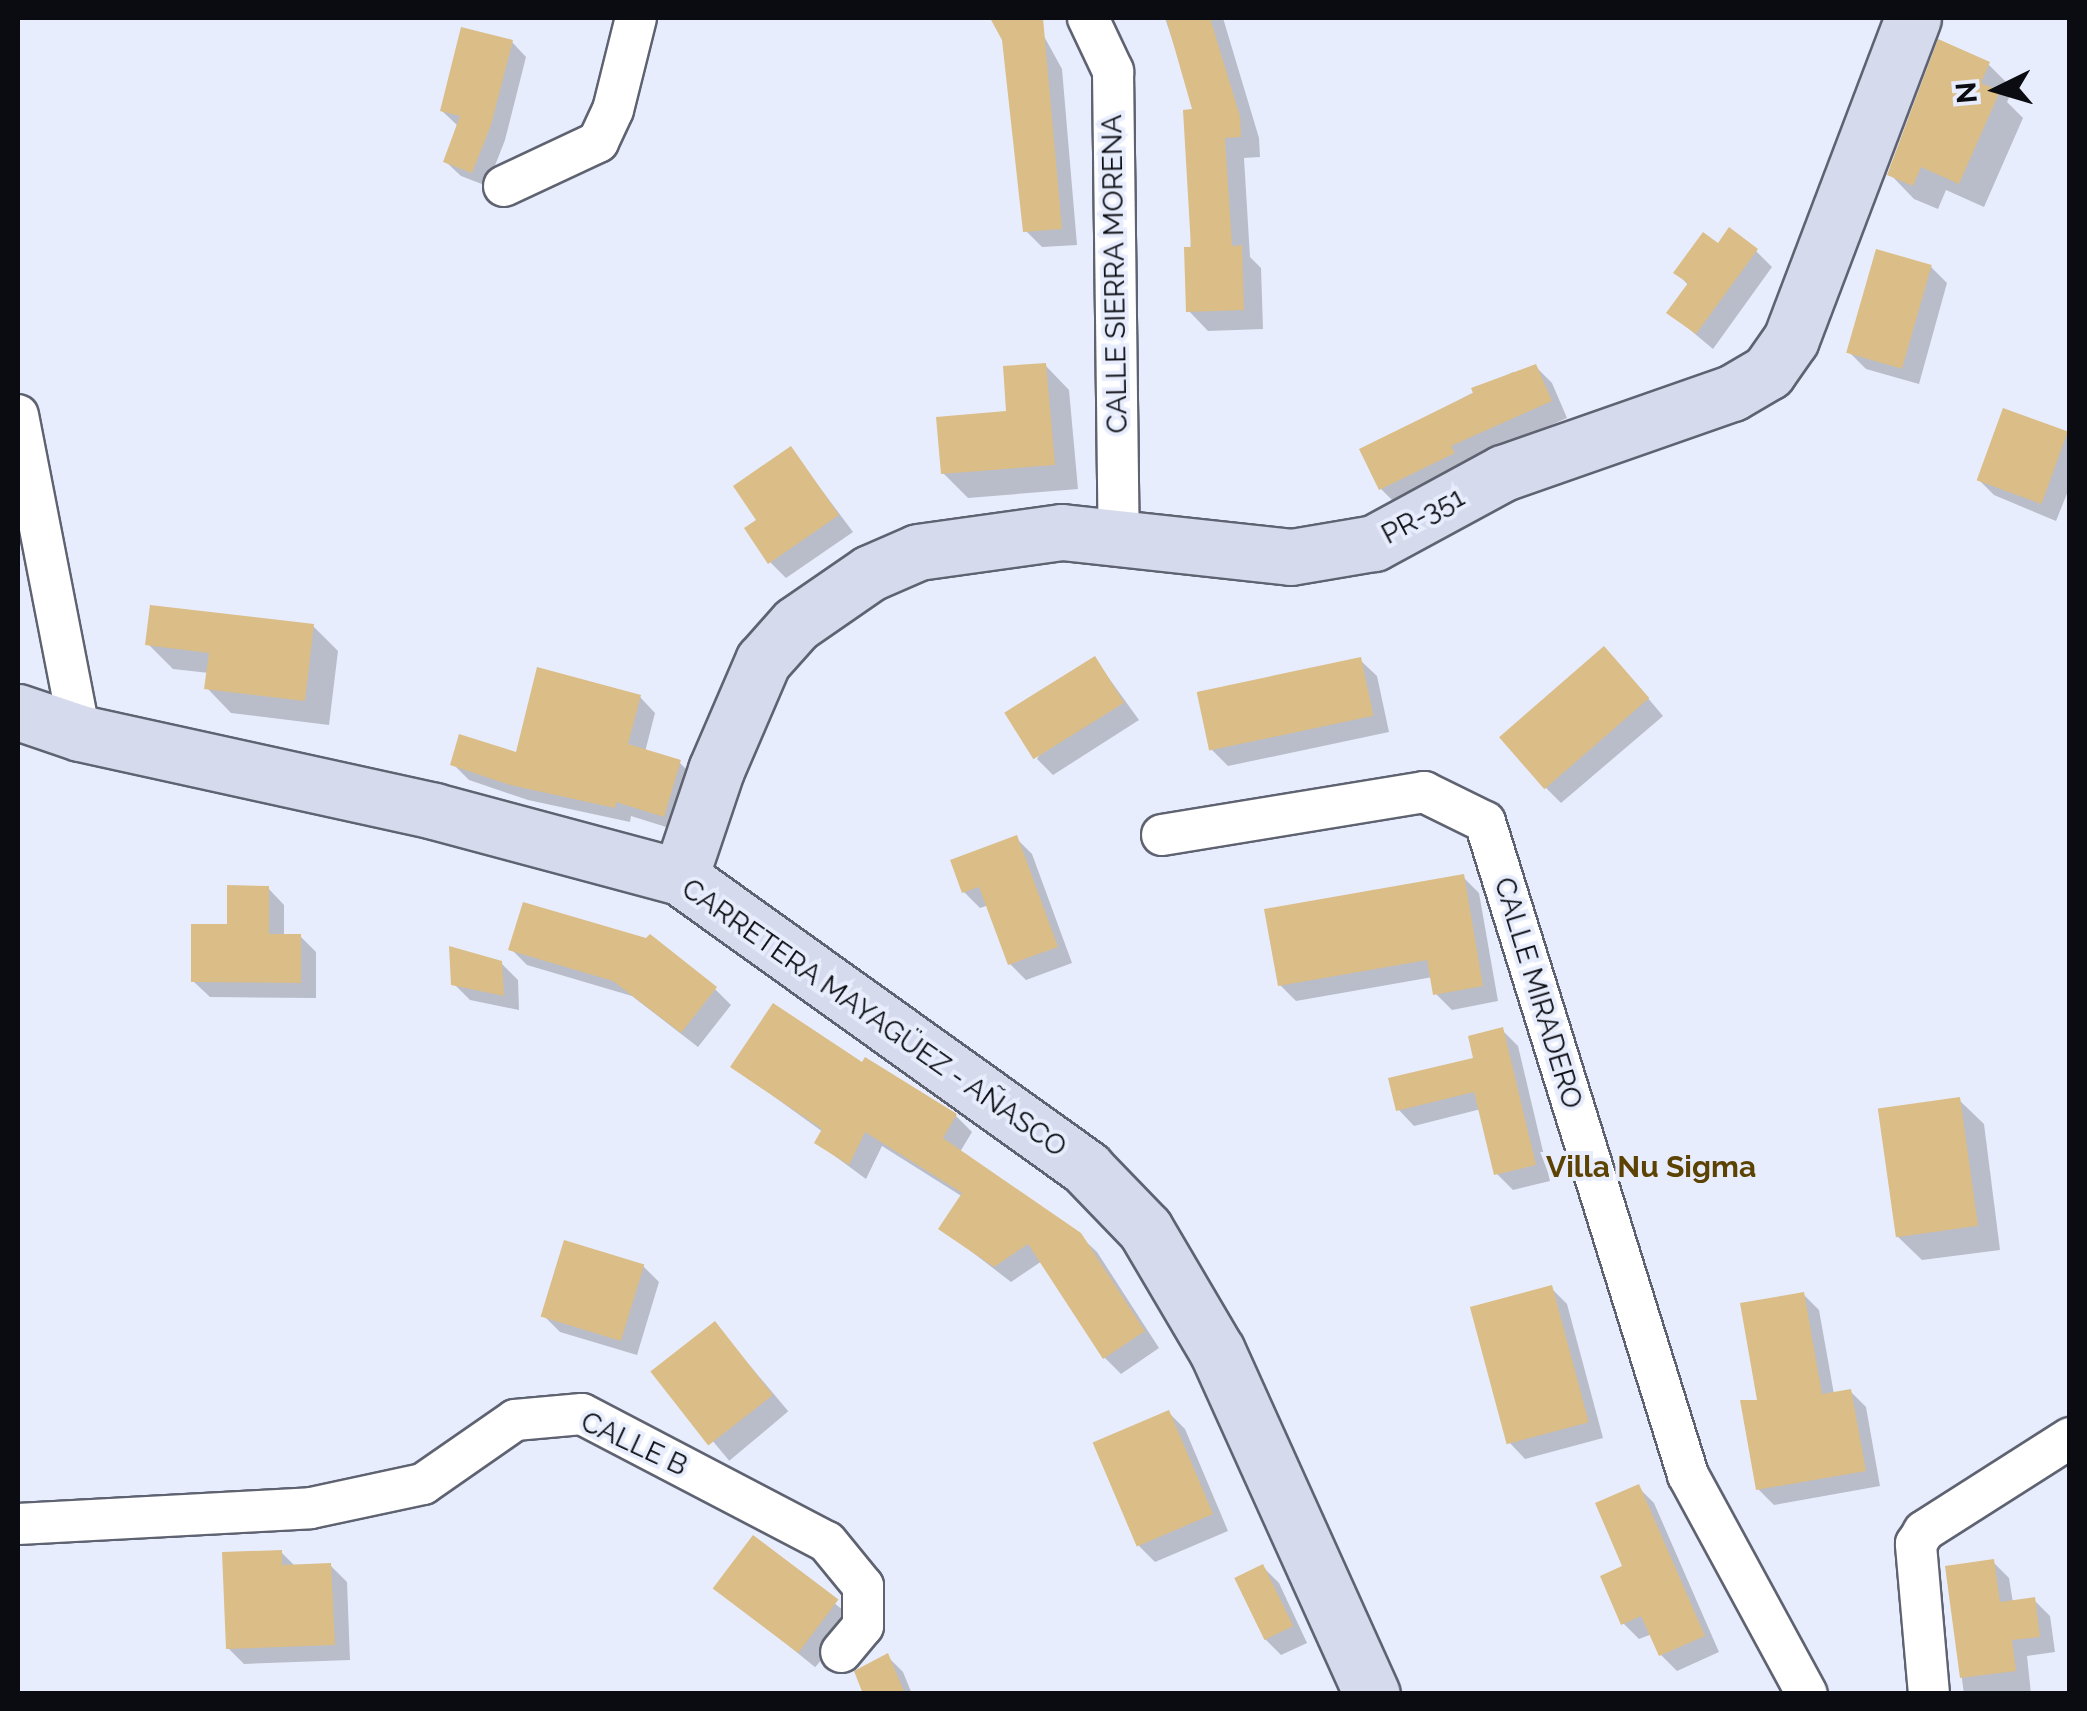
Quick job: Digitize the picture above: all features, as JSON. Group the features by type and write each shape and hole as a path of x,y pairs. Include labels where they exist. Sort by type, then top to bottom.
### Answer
{"main road":[{"name":"PR-351","path":"680,878 716,770 764,661 796,624 870,573 918,552 1062,532 1119,535 1291,558 1374,544 1502,473 1732,393 1768,372 1791,339 1914,18"},
{"name":"CARRETERA MAYAGÜEZ - AÑASCO","path":"18,712 80,733 434,811 680,878 1086,1168 1145,1229 1218,1351 1372,1694"}],"street":[{"path":"504,186 598,142 613,110 636,18"},
{"name":"CALLE SIERRA MORENA","path":"1088,18 1112,72 1119,535"},
{"path":"18,414 80,733"},
{"name":"CALLE MIRADERO","path":"1162,835 1424,792 1485,822 1688,1475 1808,1694"},
{"name":"CALLE B","path":"18,1524 312,1508 423,1484 515,1420 582,1414 826,1542 863,1586 863,1626 841,1652"},
{"path":"1929,1694 1916,1544 1924,1531 2070,1438"}],"building":[{"path":"990,18 1043,18 1062,229 1023,232 1002,40"},
{"path":"1166,18 1210,18 1240,116 1241,137 1225,138 1232,246 1242,245 1244,310 1186,312 1184,247 1191,247 1183,110 1192,109"},
{"path":"461,27 513,40 491,125 472,173 443,162 460,116 440,111"},
{"path":"1938,39 1990,62 1981,83 2000,91 1959,184 1921,167 1913,186 1887,175"},
{"path":"1729,227 1758,249 1696,334 1666,313 1688,283 1673,273 1703,232 1718,243"},
{"path":"1876,249 1932,265 1902,369 1846,353"},
{"path":"1046,363 1055,465 941,474 936,417 1006,411 1003,366"},
{"path":"1536,364 1552,401 1451,446 1455,453 1379,490 1359,449 1473,393 1471,388"},
{"path":"2003,408 2068,432 2042,504 1977,480"},
{"path":"791,446 839,515 768,564 744,528 756,520 733,486"},
{"path":"150,605 314,624 305,701 204,689 209,653 145,645"},
{"path":"1604,646 1649,698 1544,789 1499,737"},
{"path":"1095,656 1124,703 1033,759 1004,713"},
{"path":"1361,657 1373,716 1209,751 1197,692"},
{"path":"537,667 641,695 628,744 681,760 664,817 616,802 615,808 510,785 450,765 459,734 516,752"},
{"path":"1017,835 1058,947 1008,965 979,887 962,893 950,860"},
{"path":"1464,874 1483,986 1433,995 1427,960 1278,986 1264,909"},
{"path":"227,885 269,886 269,934 301,934 301,983 191,982 191,924 227,924"},
{"path":"523,902 646,938 650,934 717,987 681,1033 613,981 508,950"},
{"path":"449,946 502,961 504,996 451,985"},
{"path":"773,1003 862,1062 865,1057 957,1114 943,1138 1081,1233 1145,1331 1103,1359 1028,1244 994,1267 938,1229 962,1193 865,1132 849,1165 814,1143 822,1129 730,1067"},
{"path":"1503,1027 1536,1165 1494,1175 1474,1092 1396,1111 1388,1078 1473,1058 1468,1036"},
{"path":"1960,1097 1978,1226 1896,1237 1878,1109"},
{"path":"564,1240 644,1265 621,1341 541,1317"},
{"path":"1552,1285 1589,1422 1507,1444 1470,1307"},
{"path":"1804,1292 1822,1394 1851,1389 1866,1471 1756,1490 1740,1400 1757,1400 1740,1303"},
{"path":"715,1321 773,1395 708,1446 650,1371"},
{"path":"1169,1410 1213,1514 1137,1546 1093,1442"},
{"path":"1639,1484 1705,1636 1659,1656 1641,1616 1621,1625 1600,1576 1622,1566 1595,1503"},
{"path":"753,1535 838,1599 798,1653 713,1589"},
{"path":"282,1550 282,1565 331,1563 335,1645 226,1649 222,1552"},
{"path":"1994,1559 2000,1602 2035,1597 2040,1637 2012,1640 2016,1671 1960,1678 1945,1566"},
{"path":"1263,1564 1293,1626 1264,1640 1234,1578"},
{"path":"888,1653 905,1694 863,1694 854,1671"}],"district":[{"name":"Villa Nu Sigma","path":"1651,1167"}]}
